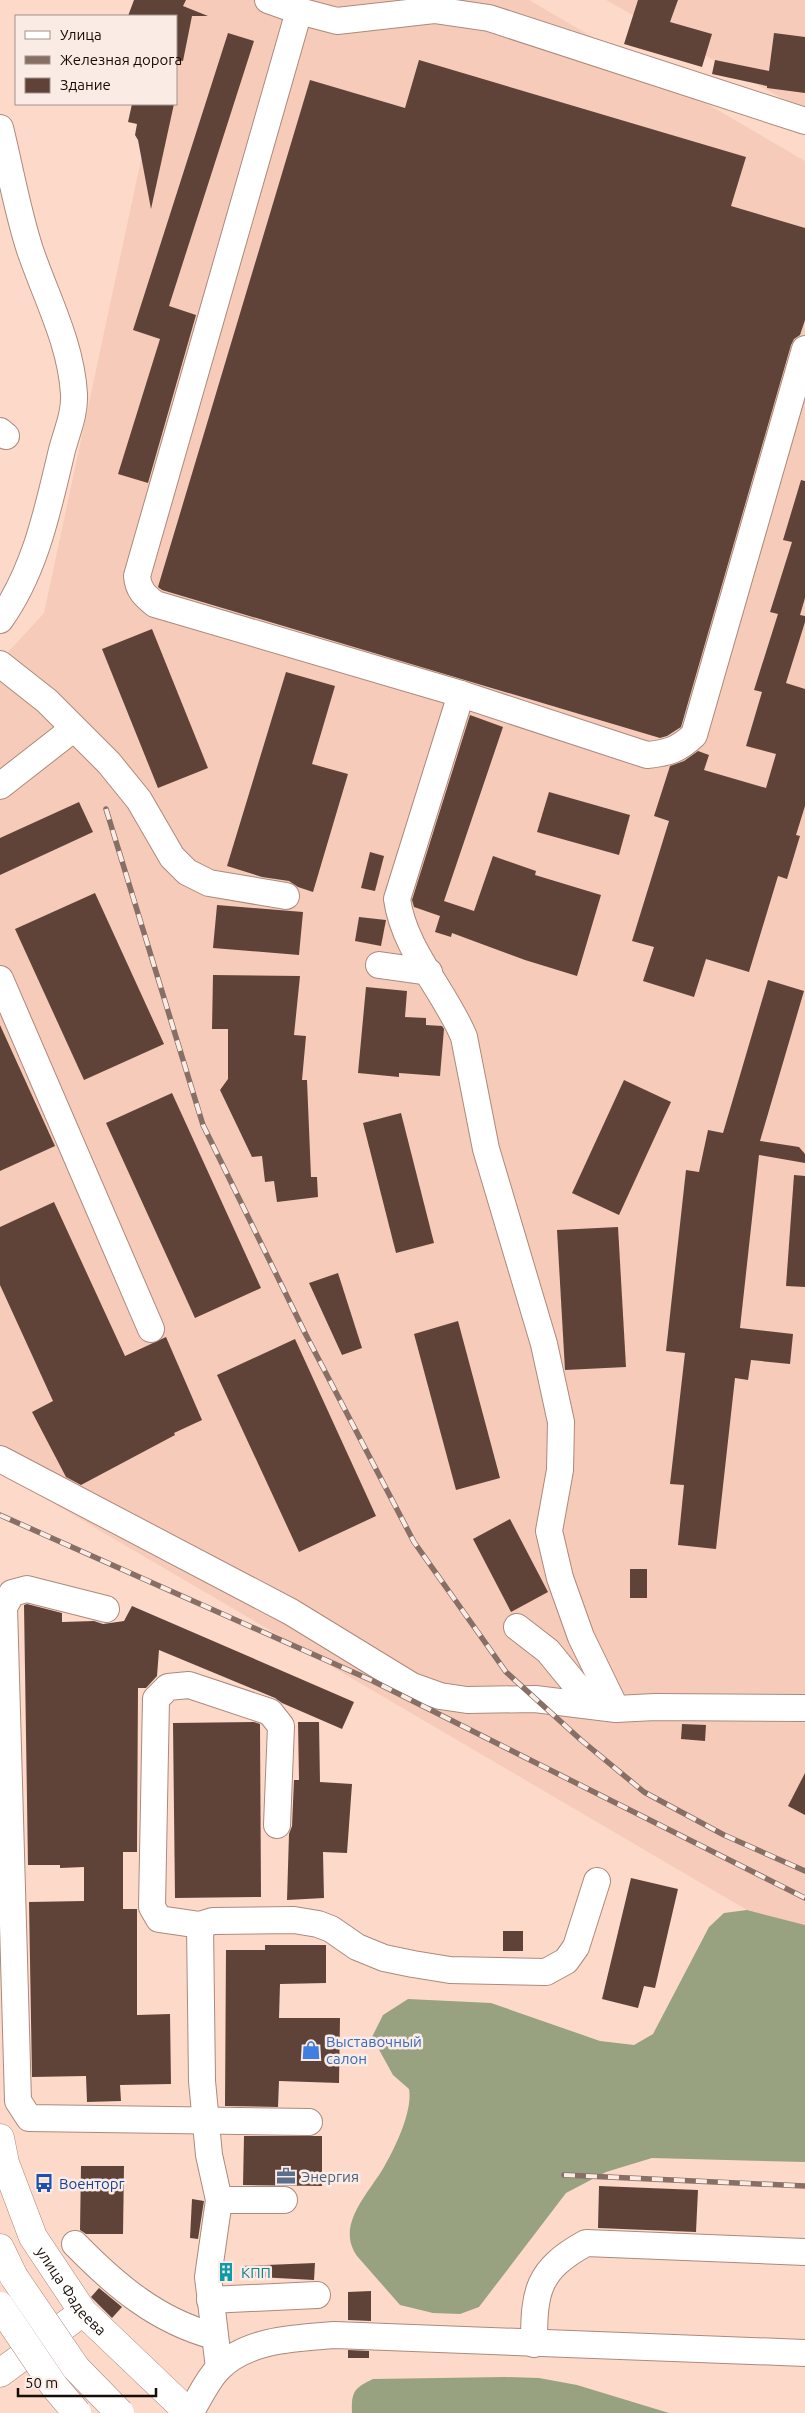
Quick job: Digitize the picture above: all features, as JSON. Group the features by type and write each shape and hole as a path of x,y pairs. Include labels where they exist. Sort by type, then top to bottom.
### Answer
{"main road":[{"name":"улица Фадеева","path":"0,2138 5,2163 33,2237 83,2312 189,2413"},
{"path":"0,2248 14,2277 76,2368 120,2413"},
{"path":"0,2306 54,2386 77,2413"},
{"path":"0,2373 83,2312"}],"street":[{"path":"268,0 299,11 337,20 434,10 489,18 805,121"},
{"path":"299,11 137,576 142,594 156,604 461,694 647,755 667,753 684,744 694,734 805,349"},
{"path":"0,128 30,249 57,320 68,358 74,396 71,420 38,543 15,599 0,620"},
{"path":"0,664 46,700 73,729 109,762 139,800 172,857 187,872 209,882 286,896"},
{"path":"461,694 397,899 399,914 417,954 457,1020 464,1038 486,1149 544,1344 561,1422 560,1470 549,1531 560,1578 604,1708"},
{"path":"0,786 73,729"},
{"path":"379,965 429,972"},
{"path":"0,979 151,1329"},
{"path":"0,1459 291,1612 412,1686 440,1696 468,1700 535,1699 604,1708 805,1708"},
{"path":"106,1609 27,1589 12,1593 4,1606 18,2101 29,2118 309,2122"},
{"path":"517,1627 548,1651 604,1708"},
{"path":"277,1825 281,1726 270,1712 189,1685 168,1687 156,1699 152,1906 159,1919 200,1925 213,1922 294,1920 318,1924 331,1930 357,1948 384,1958 412,1964 450,1970 546,1972 566,1961 576,1947 597,1881"},
{"path":"200,1925 202,2081 209,2156 219,2200 208,2277 218,2368"},
{"path":"219,2200 284,2200"},
{"path":"534,2344 534,2310 538,2288 551,2268 564,2255 586,2243 805,2252"},
{"path":"75,2244 102,2271 136,2300 191,2330 214,2336"},
{"path":"210,2300 317,2295"},
{"path":"189,2413 218,2368 238,2354 273,2342 300,2338 335,2336 805,2353"}],"shaded area":[{"path":"175,0 529,0 805,161 805,1925 747,1910 0,1472 0,661 44,613 153,105 178,105 178,15 172,15"},
{"path":"606,0 805,0 805,111"}],"green space":[{"path":"747,1910 805,1925 805,2162 652,2158 606,2172 566,2193 479,2307 460,2314 433,2313 400,2305 357,2256 351,2244 350,2233 352,2221 363,2198 393,2150 406,2118 410,2098 409,2089 393,2075 372,2037 383,2015 408,1999 491,2003 600,2041 634,2045 653,2034 709,1927 724,1913"},
{"path":"539,2378 577,2385 669,2413 352,2413 353,2395 358,2388 373,2379"}],"building":[{"path":"134,0 186,0 183,6 208,16 192,16 183,61 178,60 178,15 128,15"},
{"path":"638,0 678,0 670,22 712,34 702,67 624,44"},
{"path":"228,33 254,41 169,306 196,315 148,483 118,474 160,339 133,330"},
{"path":"774,33 805,37 805,93 767,88 767,86 712,74 715,60 769,71"},
{"path":"419,60 746,157 731,206 805,228 805,320 800,335 794,339 791,345 681,727 667,736 660,738 162,590 158,587 310,80 405,108"},
{"path":"132,105 174,105 151,209 138,140 135,135 137,124 128,122"},
{"path":"801,480 805,481 805,598 800,615 805,616 805,622 786,683 805,689 805,806 796,835 800,836 787,879 778,876 749,972 706,959 694,997 643,981 654,947 632,941 669,821 654,816 670,766 684,761 698,751 709,755 704,770 766,788 776,754 746,746 762,692 754,690 778,614 770,612 792,542 783,540"},
{"path":"152,629 208,768 158,788 102,649"},
{"path":"286,672 335,686 312,764 348,774 313,892 298,887 289,881 262,877 227,866"},
{"path":"470,715 503,727 444,901 474,911 493,856 536,871 535,875 601,895 577,976 525,960 452,933 451,937 435,932 440,916 414,907 412,900"},
{"path":"549,792 630,815 619,855 537,832"},
{"path":"79,802 93,832 0,875 0,838"},
{"path":"370,852 384,856 375,891 361,888"},
{"path":"95,893 164,1044 84,1080 15,929"},
{"path":"217,905 303,912 299,955 213,948"},
{"path":"359,917 386,920 381,946 355,941"},
{"path":"213,975 300,976 294,1035 306,1036 302,1080 307,1080 311,1177 317,1177 318,1197 277,1202 274,1181 265,1182 262,1156 252,1157 220,1090 228,1079 228,1029 212,1029"},
{"path":"768,980 804,991 760,1141 799,1147 805,1154 805,1163 759,1155 740,1328 793,1334 790,1364 751,1360 748,1380 735,1378 716,1549 678,1545 684,1485 670,1484 685,1353 666,1351 686,1170 699,1172 708,1130 723,1133"},
{"path":"366,987 407,991 405,1017 426,1018 426,1025 442,1026 444,1029 440,1076 399,1073 399,1077 358,1073"},
{"path":"0,1025 55,1146 0,1171"},
{"path":"624,1080 671,1102 619,1215 572,1193"},
{"path":"172,1093 261,1288 195,1318 106,1123"},
{"path":"401,1113 434,1243 396,1253 363,1123"},
{"path":"794,1175 805,1176 805,1287 786,1286"},
{"path":"54,1202 125,1356 166,1337 202,1420 174,1433 175,1435 81,1485 66,1477 32,1412 53,1401 0,1285 0,1227"},
{"path":"618,1227 626,1367 565,1370 557,1230"},
{"path":"338,1273 362,1348 342,1355 309,1283"},
{"path":"458,1321 500,1478 456,1490 414,1334"},
{"path":"295,1339 376,1516 299,1552 217,1375"},
{"path":"510,1519 548,1592 511,1612 473,1539"},
{"path":"630,1569 647,1569 647,1598 630,1598"},
{"path":"27,1604 62,1613 62,1622 94,1621 103,1624 124,1621 132,1606 354,1702 342,1729 282,1703 275,1698 159,1650 157,1676 146,1688 138,1688 137,1852 123,1852 123,1909 137,1909 137,2015 170,2014 171,2084 120,2085 121,2101 87,2102 86,2076 32,2077 29,1902 84,1901 84,1867 60,1868 60,1865 28,1865 24,1605"},
{"path":"254,1722 260,1724 261,1897 175,1898 173,1723"},
{"path":"298,1722 319,1722 320,1782 352,1784 347,1853 323,1852 324,1898 287,1900 289,1834 292,1826 294,1780 299,1780"},
{"path":"682,1724 706,1725 705,1741 681,1739"},
{"path":"805,1773 805,1815 788,1806"},
{"path":"631,1878 678,1889 655,1988 644,1986 638,2008 602,1999"},
{"path":"503,1931 523,1931 523,1951 503,1951"},
{"path":"265,1945 326,1945 326,1983 280,1984 279,2018 340,2018 339,2083 279,2081 278,2107 225,2106 226,1950 265,1950"},
{"path":"244,2136 322,2136 322,2186 243,2185"},
{"path":"81,2166 124,2166 123,2234 86,2234 80,2230"},
{"path":"599,2186 698,2190 696,2232 598,2228"},
{"path":"192,2199 204,2201 198,2239 190,2238"},
{"path":"315,2263 314,2280 241,2276 241,2266"},
{"path":"99,2288 122,2307 112,2318 91,2297"},
{"path":"371,2291 371,2321 348,2320 348,2292"},
{"path":"348,2350 369,2351 369,2358 348,2358"}],"railway":[{"path":"106,809 203,1125 306,1335 414,1542 506,1672 581,1740 644,1792 724,1835 805,1871"},
{"path":"0,1515 373,1681 805,1898"},
{"path":"564,2175 805,2186"}],"place":[{"name":"Выставочный салон","path":"311,2050"},
{"name":"Энергия","path":"286,2176"},
{"name":"Военторг","path":"44,2183"},
{"name":"КПП","path":"226,2272"}]}
